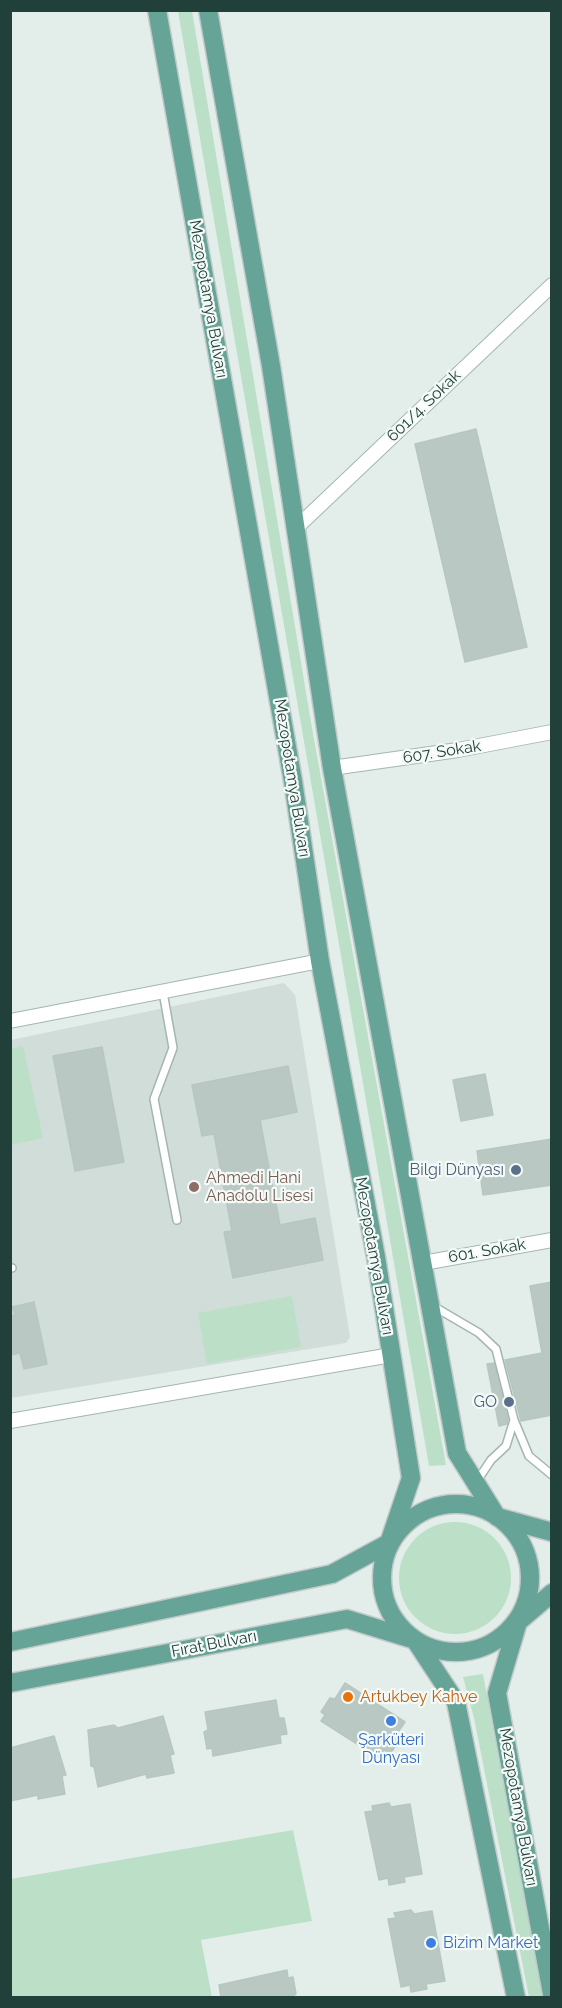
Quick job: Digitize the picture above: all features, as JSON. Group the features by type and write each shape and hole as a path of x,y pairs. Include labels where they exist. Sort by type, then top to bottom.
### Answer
{"main road":[{"name":"Mezopotamya Bulvarı","path":"158,10 293,781 320,961 376,1257 411,1478 389,1543"},
{"path":"208,10 271,366 332,768 457,1453 497,1517 552,1532"},
{"path":"10,1642 333,1574 389,1543 406,1523 427,1510 443,1506 476,1506 497,1517 515,1532 527,1552 531,1575 528,1599 518,1622"},
{"path":"389,1543 383,1564 382,1586 387,1607 399,1626 415,1640 437,1651 460,1653 483,1648 503,1637 552,1593"},
{"name":"Fırat Bulvarı","path":"10,1683 347,1619 415,1640"},
{"name":"Mezopotamya Bulvarı","path":"518,1622 497,1693 552,1994"},
{"path":"415,1640 456,1702 516,1998"}],"street":[{"name":"601/4. Sokak","path":"296,528 552,285"},
{"name":"607. Sokak","path":"332,768 458,750 552,732"},
{"path":"10,1021 320,961"},
{"name":"601. Sokak","path":"423,1263 552,1240"},
{"path":"10,1421 391,1355"}],"lane":[{"path":"163,992 173,1048 154,1099 177,1220"},
{"path":"431,1304 479,1334 496,1349 514,1420 530,1456 552,1476"},
{"path":"476,1483 491,1460 506,1446 514,1420"}],"shaded area":[{"name":"Ahmedi Hani Anadolu Lisesi","path":"284,983 295,995 350,1337 346,1343 11,1398 11,1040"}],"green space":[{"path":"178,11 192,11 313,734 446,1465 429,1466"},
{"path":"23,1046 43,1138 11,1145 11,1049"},
{"path":"292,1296 301,1347 207,1364 198,1313"},
{"path":"455,1522 476,1527 494,1539 506,1557 511,1578 506,1599 494,1617 476,1629 455,1634 434,1629 416,1617 404,1599 399,1578 404,1557 416,1539 434,1527"},
{"path":"483,1674 543,1997 529,1997 474,1718 463,1677"},
{"path":"293,1830 312,1921 201,1940 212,1997 11,1997 11,1879"}],"building":[{"path":"476,429 527,647 465,662 415,444"},
{"path":"102,1047 124,1162 75,1171 53,1056"},
{"path":"288,1066 297,1112 260,1120 280,1225 315,1218 323,1260 233,1278 224,1232 232,1231 214,1134 202,1136 192,1085"},
{"path":"485,1074 493,1115 461,1121 453,1080"},
{"name":"Bilgi Dünyası","path":"552,1139 552,1185 483,1195 477,1151"},
{"path":"552,1282 552,1415 521,1421 505,1360 542,1353 530,1286"},
{"path":"34,1302 47,1364 24,1369 20,1353 10,1355 10,1316 15,1315 12,1307"},
{"path":"494,1363 508,1420 507,1424 499,1426 487,1364"},
{"path":"345,1683 405,1722 394,1738 399,1741 390,1754 384,1750 379,1758 321,1721 325,1715 321,1712 330,1698 335,1699"},
{"path":"276,1700 279,1718 284,1718 287,1734 280,1735 281,1743 213,1756 212,1748 207,1749 204,1732 208,1730 205,1712"},
{"path":"163,1716 174,1754 170,1755 174,1773 147,1778 146,1774 98,1787 94,1767 91,1766 88,1730 114,1725 118,1728"},
{"path":"54,1736 66,1775 62,1776 65,1794 38,1799 38,1795 10,1801 10,1748"},
{"path":"389,1803 391,1807 410,1804 422,1874 404,1877 405,1882 389,1885 388,1878 379,1880 365,1812 373,1811 372,1806"},
{"path":"411,1910 414,1914 432,1911 445,1981 426,1984 427,1989 411,1992 410,1985 401,1987 388,1919 396,1918 394,1913"},
{"path":"287,1970 288,1978 293,1977 296,1994 288,1998 221,1998 219,1985"}],"place":[{"name":"Bilgi Dünyası","path":"516,1170"},
{"name":"Ahmedi Hani Anadolu Lisesi","path":"194,1187"},
{"name":"GO","path":"509,1402"},
{"name":"Artukbey Kahve","path":"348,1697"},
{"name":"Şarküteri Dünyası","path":"391,1721"},
{"name":"Bizim Market","path":"431,1943"}]}
